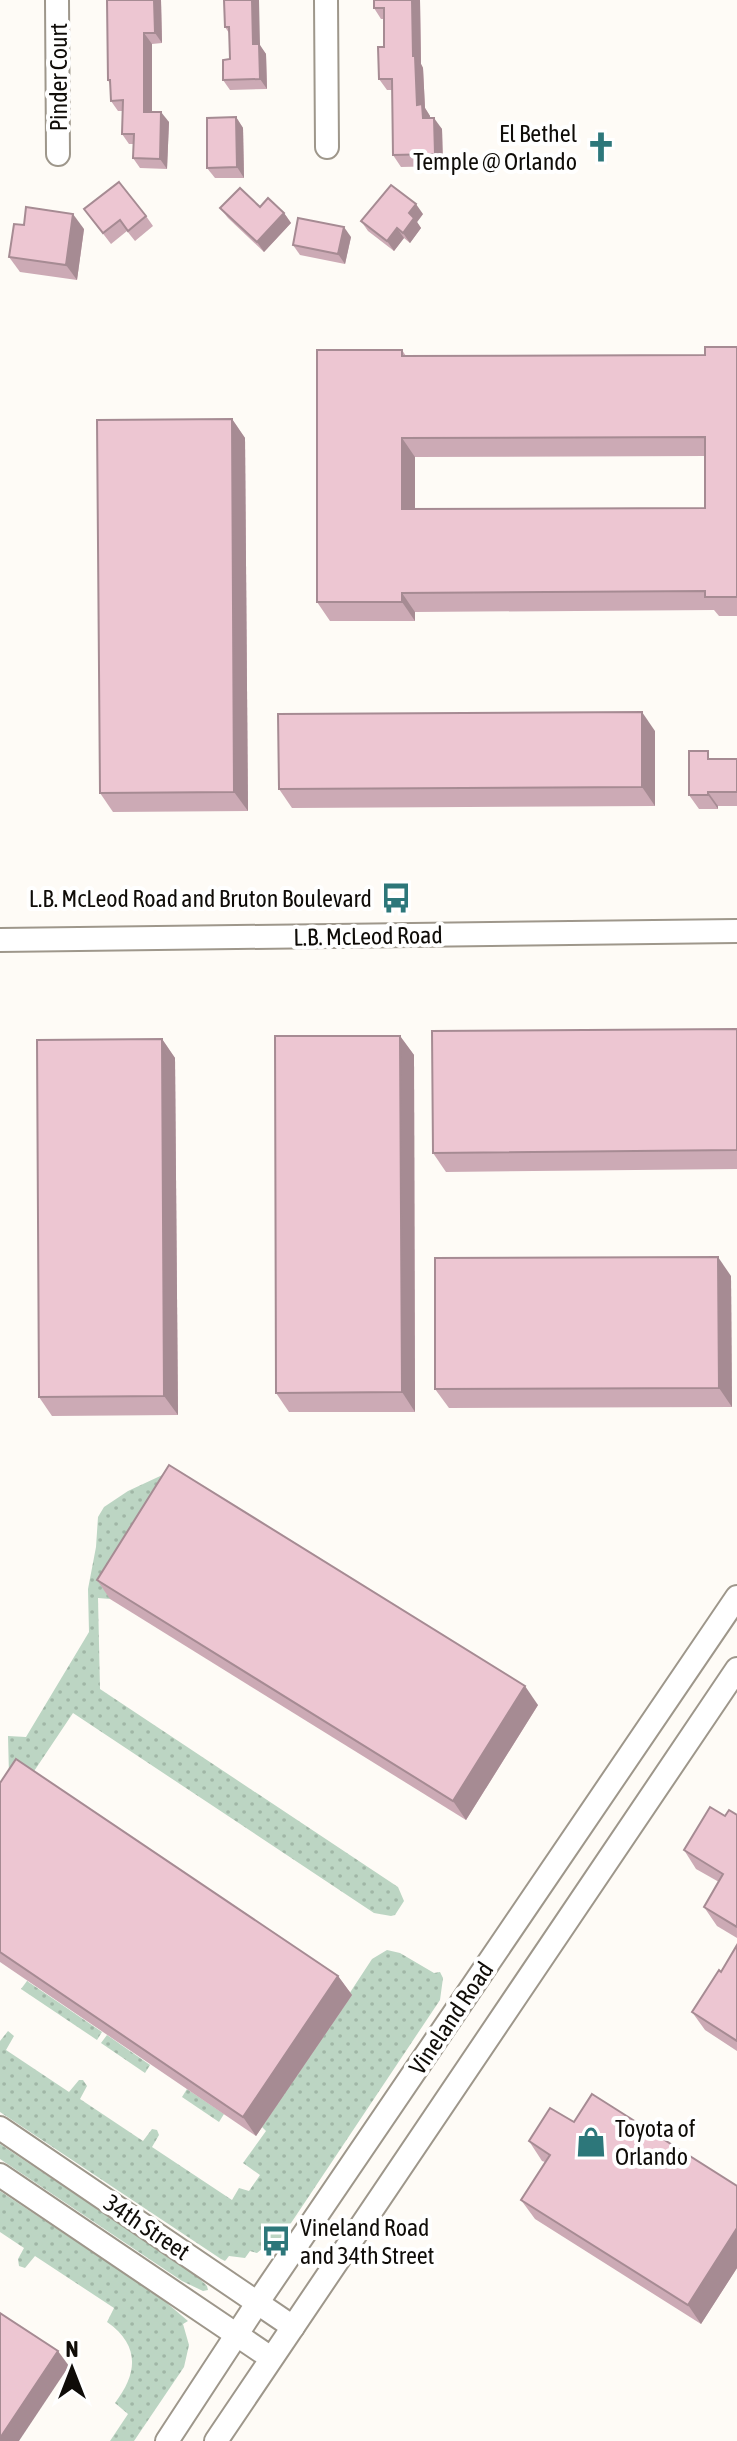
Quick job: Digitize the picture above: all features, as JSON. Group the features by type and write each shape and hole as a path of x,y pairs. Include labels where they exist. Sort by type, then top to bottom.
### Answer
{"street":[{"name":"Pinder Court","path":"57,0 58,154"},
{"path":"326,0 327,147"},
{"name":"L.B. McLeod Road","path":"0,940 737,931"},
{"name":"Vineland Road","path":"167,2441 737,1597"},
{"name":"Vineland Road","path":"216,2441 737,1669"},
{"name":"34th Street","path":"0,2128 293,2327"},
{"name":"34th Street","path":"0,2175 271,2358"}],"green space":[{"path":"171,1471 182,1484 110,1599 98,1598 100,1689 398,1887 404,1901 395,1915 374,1913 73,1713 0,1822 9,1775 8,1736 26,1737 89,1632 88,1589 98,1517 104,1507 128,1491"},
{"path":"387,1950 400,1953 434,1973 440,1972 443,1978 440,2000 271,2253 263,2248 257,2253 250,2251 245,2258 229,2256 225,2261 221,2259 0,2112 0,2041 8,2031 14,2036 6,2050 69,2092 79,2080 83,2080 87,2086 80,2099 143,2141 152,2129 157,2130 159,2135 152,2147 232,2200 239,2188 249,2191 260,2175 243,2163 266,2131 262,2127 372,1959"},
{"path":"27,1981 102,2032 97,2040 21,1989"},
{"path":"107,2035 150,2065 145,2073 101,2043"},
{"path":"187,2089 224,2114 219,2122 182,2097"},
{"path":"0,2144 196,2275 208,2290 203,2291 182,2281 0,2159"},
{"path":"0,2191 161,2298 188,2321 183,2324 189,2345 184,2367 134,2441 110,2441 128,2414 115,2403 128,2381 132,2360 125,2340 107,2322 114,2308 35,2256 25,2268 19,2266 18,2259 24,2248 0,2232"}],"building":[{"path":"107,0 154,0 155,33 144,33 144,112 161,112 160,159 133,158 134,134 122,134 123,100 111,101"},
{"path":"224,0 252,0 253,44 259,44 260,79 223,80 223,60 230,59"},
{"path":"374,0 412,0 417,105 422,104 423,118 434,118 435,154 393,155 392,79 379,79 378,47 384,47 384,8 374,8"},
{"path":"236,117 237,167 207,168 207,118"},
{"path":"119,182 146,216 128,231 120,220 103,233 84,209"},
{"path":"391,185 416,204 409,213 414,218 403,233 397,228 387,241 361,221"},
{"path":"240,188 260,207 268,198 284,213 257,242 220,208"},
{"path":"26,207 73,214 66,265 9,257 14,224 24,225"},
{"path":"298,218 344,227 338,254 293,245"},
{"path":"705,347 737,347 737,597 705,597 705,591 402,593 402,602 317,602 317,350 402,350 402,356 705,355","holes":["705,437 705,508 402,509 402,438"]},
{"path":"232,419 234,792 100,793 97,420"},
{"path":"642,712 642,787 279,789 278,714"},
{"path":"689,751 708,751 708,759 737,759 737,792 689,795"},
{"path":"737,1029 737,1150 433,1153 432,1031"},
{"path":"275,1036 400,1036 402,1392 276,1393"},
{"path":"162,1039 164,1396 39,1397 37,1040"},
{"path":"718,1257 719,1388 435,1389 435,1258"},
{"path":"169,1465 525,1686 453,1801 97,1580"},
{"path":"16,1759 338,1976 243,2117 0,1952 0,1783"},
{"path":"710,1807 725,1816 729,1810 737,1815 737,1927 704,1907 723,1874 684,1850"},
{"path":"737,1945 737,2041 692,2012"},
{"path":"592,2094 737,2186 737,2228 688,2305 521,2200 550,2155 529,2141 550,2108 574,2122"},
{"path":"0,2313 58,2351 0,2438"}],"place":[{"name":"El Bethel Temple @ Orlando","path":"601,147"},
{"name":"L.B. McLeod Road and Bruton Boulevard","path":"396,898"},
{"name":"Toyota of Orlando","path":"591,2142"},
{"name":"Vineland Road and 34th Street","path":"276,2241"}]}
